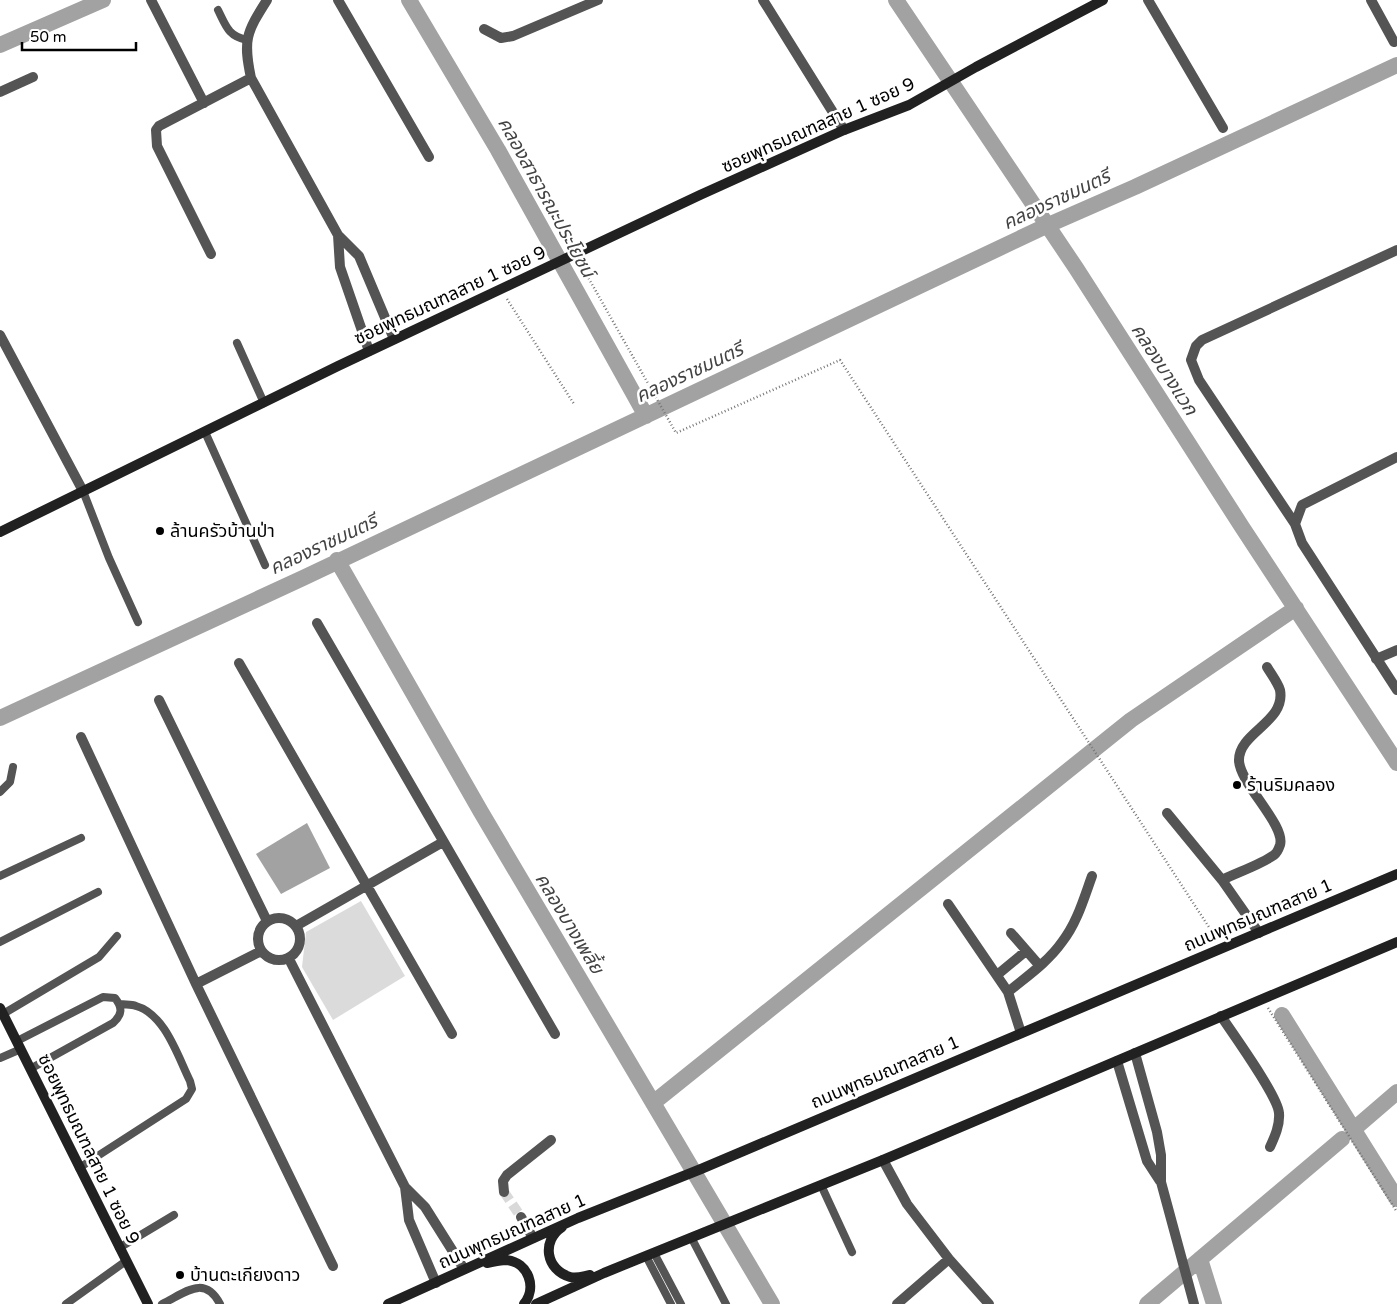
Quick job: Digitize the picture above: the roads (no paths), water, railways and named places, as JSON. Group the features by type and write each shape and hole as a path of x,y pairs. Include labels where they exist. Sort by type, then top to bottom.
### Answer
{"main road":[{"name":"ซอยพุทธมณฑลสาย 1 ซอย 9","path":"0,532 369,351 700,195 844,130 909,105 976,67 1104,0"},
{"name":"ถนนพุทธมณฑลสาย 1","path":"388,1304 578,1218 701,1169 1396,874"},
{"path":"540,1303 604,1273 712,1228 821,1186 1397,942"},
{"name":"ซอยพุทธมณฑลสาย 1 ซอย 9","path":"2,1011 148,1304"},
{"path":"578,1218 555,1233 550,1240 549,1258 557,1270 571,1277 604,1273"},
{"path":"476,1264 507,1260 520,1264 528,1275 531,1284 524,1304"}],"street":[{"path":"151,0 204,103"},
{"path":"267,0 253,22 246,40 251,78 338,234 359,256 394,339"},
{"path":"338,0 429,157"},
{"path":"484,29 501,38 512,36 598,0"},
{"path":"763,0 844,130"},
{"path":"1148,0 1224,128"},
{"path":"1371,0 1394,42"},
{"path":"0,92 33,76"},
{"path":"211,254 157,146 156,130 159,126 251,78"},
{"path":"338,234 340,267 369,351"},
{"path":"1397,250 1202,340 1196,346 1191,360 1199,380 1295,524 1302,544 1397,690"},
{"path":"0,335 83,492"},
{"path":"1295,524 1302,505 1397,457"},
{"path":"317,623 555,1034"},
{"path":"1376,659 1397,650"},
{"path":"239,663 452,1034"},
{"path":"1222,880 1276,854 1281,844 1279,831 1244,774 1239,761 1242,746 1271,717 1280,704 1280,689 1267,667"},
{"path":"158,700 267,921"},
{"path":"81,737 196,984 333,1266"},
{"path":"1167,813 1222,880 1259,933"},
{"path":"296,926 443,842"},
{"path":"1008,992 1039,966 1061,944 1078,915 1092,876"},
{"path":"948,904 1008,992 1021,1033"},
{"path":"283,918 296,926 300,933 301,941 295,954 289,959 274,960 266,957 261,951 258,944 258,935 261,927 267,921 283,918"},
{"path":"1011,932 1039,966"},
{"path":"196,984 261,951"},
{"path":"997,975 1026,951"},
{"path":"289,959 405,1187 426,1207 464,1269"},
{"path":"1221,1016 1274,1096 1280,1111 1278,1126 1270,1146"},
{"path":"1135,1053 1157,1132 1161,1155 1161,1182 1194,1304"},
{"path":"1117,1061 1147,1160 1161,1182"},
{"path":"504,1192 503,1181 507,1175 551,1140"},
{"path":"882,1160 907,1204 949,1258 989,1304"},
{"path":"405,1187 409,1220 436,1283"},
{"path":"521,1217 533,1238"},
{"path":"897,1304 949,1258"}],"lane":[{"path":"218,10 230,32 238,38 246,40"},
{"path":"237,343 264,403"},
{"path":"205,432 265,564"},
{"path":"83,492 109,558 138,622"},
{"path":"0,792 10,782 13,767"},
{"path":"0,876 81,838"},
{"path":"0,942 98,892"},
{"path":"2,1011 91,962 107,949 117,936"},
{"path":"0,1058 19,1045 103,997 115,998 120,1004 121,1013 119,1018 113,1023 30,1069"},
{"path":"79,1168 186,1099 192,1089 190,1081 162,1024 145,1010 135,1005 120,1004"},
{"path":"821,1186 852,1252"},
{"path":"119,1248 174,1215"},
{"path":"691,1237 726,1304"},
{"path":"650,1254 671,1304"},
{"path":"650,1254 681,1304"},
{"path":"66,1304 126,1261"},
{"path":"162,1304 195,1288 202,1287 209,1289 220,1304"}],"waterway":[{"path":"0,45 103,0"},
{"name":"คลองสาธารณะประโยชน์","path":"409,0 498,150 646,416"},
{"name":"คลองบางแวก","path":"896,0 1076,268 1242,527 1397,763"},
{"name":"คลองราชมนตรี","path":"0,718 303,578 1046,226 1135,187 1397,65"},
{"name":"คลองบางเพลี้ย","path":"337,560 481,812 772,1304"},
{"path":"653,1103 1131,720 1296,608"},
{"path":"1282,1015 1397,1199"},
{"path":"1354,1129 1397,1092"},
{"path":"1147,1304 1342,1139"},
{"path":"1200,1259 1214,1304"}],"tunnel":[{"path":"504,1192 521,1217"}],"place":[{"name":"ล้านครัวบ้านป่า","path":"160,531"},
{"name":"ร้านริมคลอง","path":"1237,785"},
{"name":"บ้านตะเกียงดาว","path":"180,1275"}]}
